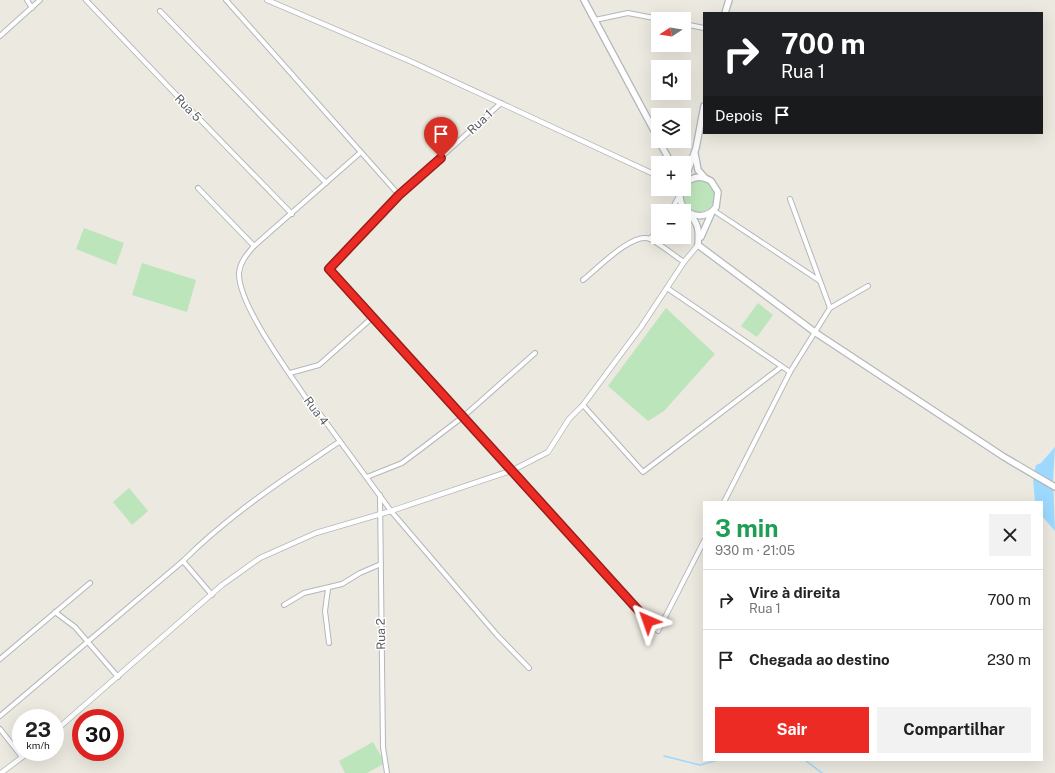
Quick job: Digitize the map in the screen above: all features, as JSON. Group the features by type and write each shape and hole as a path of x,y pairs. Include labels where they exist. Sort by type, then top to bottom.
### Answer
{"main road":[{"path":"584,0 651,125"},
{"path":"725,12 729,0"},
{"path":"691,163 696,148 703,111"},
{"path":"696,148 696,166 700,173 715,185 718,192 718,202 698,245"},
{"path":"691,179 695,177 706,178"},
{"path":"691,212 701,216 713,211"},
{"path":"691,215 696,221 699,229 698,245"},
{"path":"698,245 816,333 1032,474 1055,487"}],"street":[{"path":"27,0 32,8"},
{"path":"0,36 40,0"},
{"name":"Rua 5","path":"86,0 292,214"},
{"path":"226,0 231,8 362,152 399,195"},
{"path":"267,0 412,62 651,173"},
{"path":"160,11 326,183"},
{"path":"595,20 628,13 651,17"},
{"path":"691,25 703,28"},
{"name":"Rua 1","path":"501,103 399,195 329,269 513,470 589,558 658,631 703,542"},
{"name":"Rua 4","path":"362,152 254,246 243,259 239,271 243,296 253,316 310,404 320,414 339,442 367,477 391,511 497,635 529,668"},
{"path":"198,188 254,246"},
{"path":"790,199 830,308"},
{"path":"713,211 820,280"},
{"path":"583,280 626,245 641,238 650,239 684,262"},
{"path":"64,722 212,595 239,573 274,551 316,533 391,511 513,470 548,452 569,419 583,405 641,327 684,262 698,245"},
{"path":"725,501 790,372 816,333 830,308 868,286"},
{"path":"667,288 790,372"},
{"path":"290,372 319,365 373,317"},
{"path":"367,477 402,463 464,416 535,353"},
{"path":"583,405 643,472 781,367"},
{"path":"0,716 183,561 198,546 251,503 339,442"},
{"name":"Rua 2","path":"380,495 383,747 387,773"},
{"path":"183,561 212,595"},
{"path":"284,605 304,593 328,589 342,584 360,573 381,564"},
{"path":"0,660 90,584"},
{"path":"328,589 325,611 329,643"},
{"path":"55,612 74,627 118,677"},
{"path":"0,729 12,744"},
{"path":"0,773 16,761"}],"green space":[{"path":"696,180 702,180 708,183 715,193 715,199 712,205 702,212 696,212 691,210 691,204 685,204 683,199 683,196 691,196 691,182"},
{"path":"84,228 124,243 116,265 76,249"},
{"path":"142,263 196,280 187,312 132,295"},
{"path":"758,303 773,315 757,337 741,326"},
{"path":"666,308 715,354 664,411 648,421 608,386"},
{"path":"129,488 148,511 132,525 113,502"},
{"path":"373,742 385,763 367,773 345,773 339,761"}],"water":[{"path":"1055,447 1053,480 1055,531 1043,517 1043,501 1035,501 1033,478 1036,465 1041,463"}],"waterway":[{"path":"664,756 700,765 714,761"},
{"path":"806,761 822,773"}],"route":[{"path":"441,158 399,195 329,269 513,470 589,558 648,621"}]}
